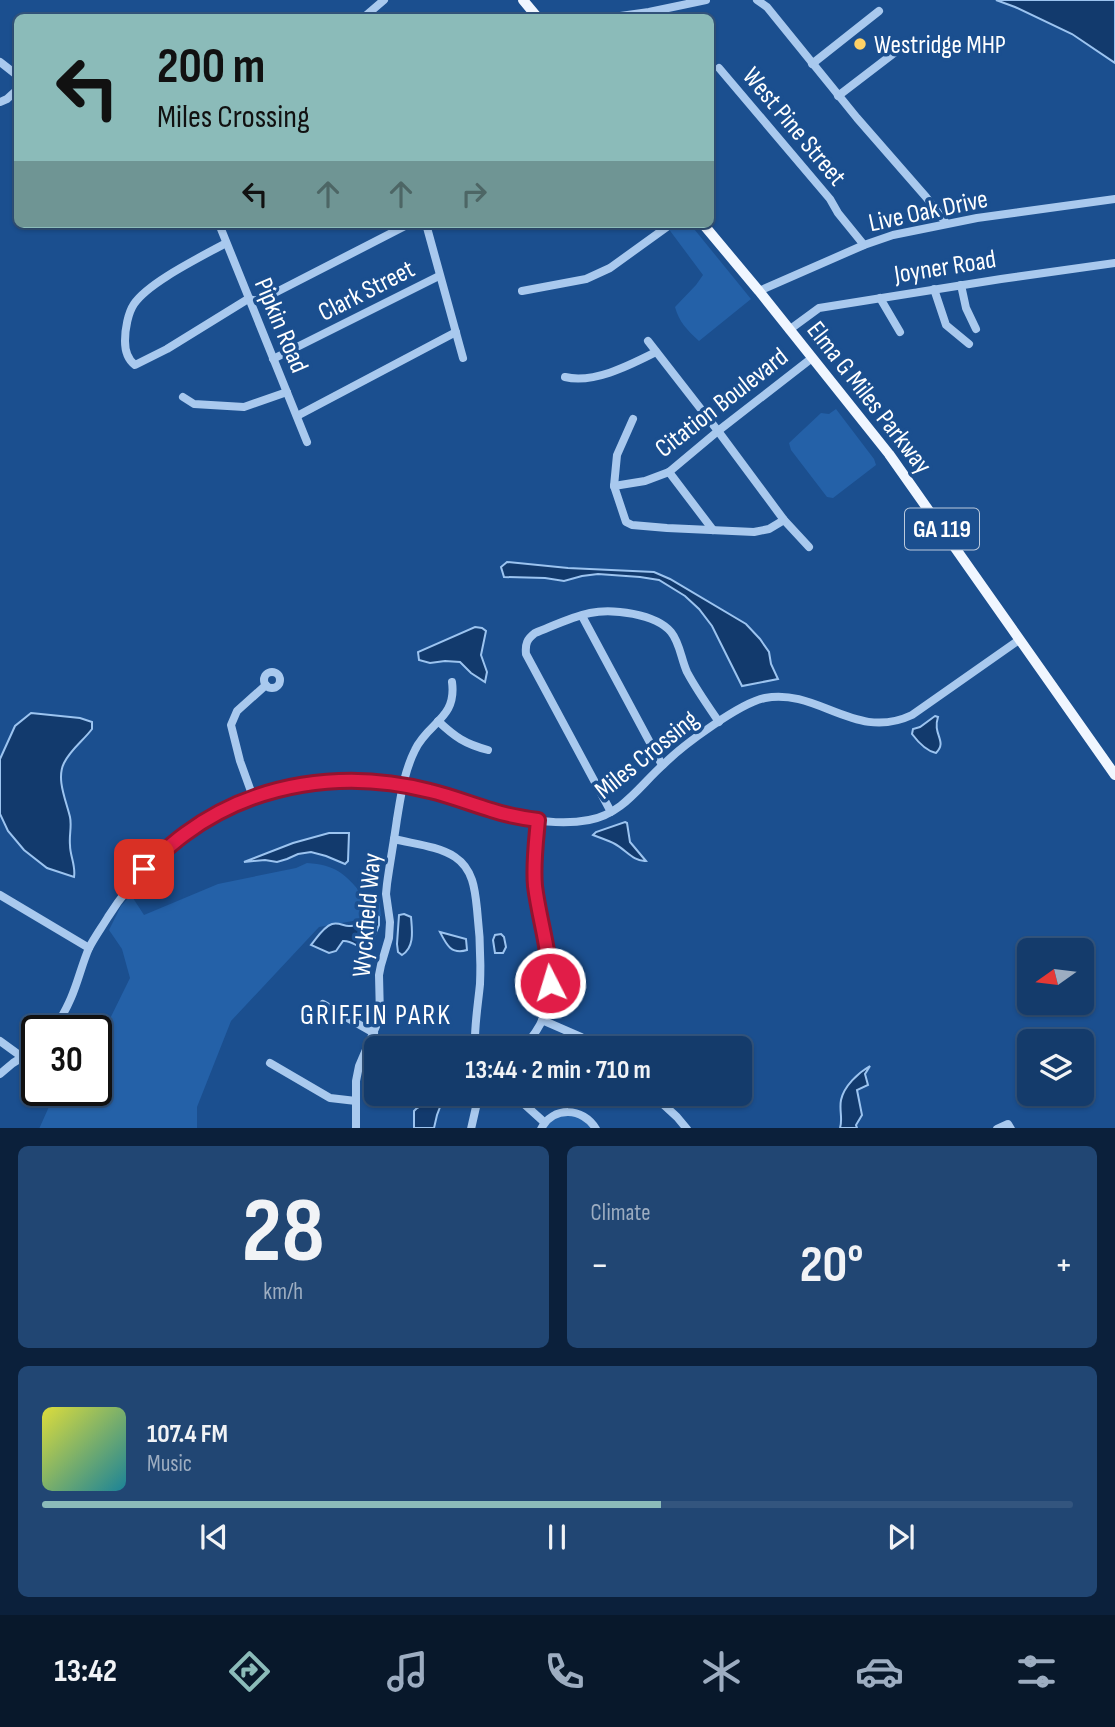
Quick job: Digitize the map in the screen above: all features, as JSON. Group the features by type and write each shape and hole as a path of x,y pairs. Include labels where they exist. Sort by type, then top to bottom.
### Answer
{"main road":[{"path":"523,0 535,14"},
{"name":"Elma G Miles Parkway","path":"706,228 889,454 1115,775"}],"street":[{"path":"633,14 706,0"},
{"path":"757,0 767,7 838,96 946,223"},
{"path":"812,64 879,11"},
{"path":"838,96 902,47"},
{"path":"0,62 14,73"},
{"name":"West Pine Street","path":"719,68 824,192 864,244"},
{"name":"Live Oak Drive","path":"759,291 864,244 893,235 946,223 1115,199"},
{"name":"Pipkin Road","path":"220,228 307,442"},
{"path":"226,243 156,283 134,304 125,337 128,358 135,365 157,355 248,299 259,301 401,228"},
{"path":"427,228 463,358"},
{"path":"522,291 586,279 610,268 665,228"},
{"name":"Joyner Road","path":"789,331 819,308 1115,263"},
{"name":"Clark Street","path":"273,359 439,276"},
{"path":"961,285 966,308 976,329"},
{"path":"934,289 946,325 969,344"},
{"path":"880,298 900,332"},
{"path":"297,416 456,332"},
{"path":"648,341 784,520 809,547"},
{"path":"565,377 576,379 624,368 656,352"},
{"name":"Citation Boulevard","path":"614,486 645,481 669,472 812,358"},
{"path":"183,397 194,404 244,407 287,392"},
{"path":"633,419 617,455 614,486 626,522 667,528 762,531 784,520"},
{"path":"669,472 713,530"},
{"path":"611,813 526,653 528,638 594,612 640,615 663,625 672,633 690,678 719,722"},
{"path":"582,615 662,765"},
{"name":"Miles Crossing","path":"62,1015 72,998 89,948 121,896 144,869 185,834 219,813 263,793 337,780 365,780 432,791 493,811 538,820 596,819 624,804 662,765 746,704 784,695 862,721 877,723 902,720 925,707 1019,640"},
{"name":"Wyckfield Way","path":"356,1128 356,1081 359,1066 380,1017 380,965 390,922 386,894 403,785 416,746 446,714 451,704 454,693 452,682"},
{"path":"253,797 240,761 232,725 237,711 266,685"},
{"path":"439,721 454,736 488,750"},
{"path":"531,1036 542,1020 548,996 550,970 535,884 538,820"},
{"path":"394,839 450,854 463,863 474,883 481,946 476,1036"},
{"path":"0,895 89,948"},
{"path":"323,1004 374,1033"},
{"path":"542,1020 579,1036"},
{"path":"0,1041 21,1056"},
{"path":"0,1074 21,1058"},
{"path":"270,1063 330,1098 356,1101"},
{"path":"471,1128 476,1106"},
{"path":"525,1106 543,1125 559,1113 572,1112 585,1116 595,1128"},
{"path":"665,1106 686,1128"}],"shaded area":[{"path":"996,0 1115,0 1115,63 1072,34"},
{"path":"668,228 693,228 751,299 699,341 684,326 675,307 703,275"},
{"path":"836,409 876,465 833,498 827,497 791,450 789,443 821,413 829,414"},
{"path":"507,562 654,572 746,624 769,652 778,679 742,686 712,626 699,609 685,596 659,580 598,574 564,581 504,577 501,567"},
{"path":"475,627 486,631 481,655 487,672 485,682 460,662 430,663 419,660 418,652"},
{"path":"31,713 80,718 92,722 92,729 64,763 61,776 62,790 71,820 70,845 74,877 47,868 24,850 8,831 0,814 0,759 15,726"},
{"path":"935,716 938,717 937,729 941,745 936,753 926,748 912,734 913,729"},
{"path":"625,822 630,842 646,861 638,860 615,844 593,835"},
{"path":"329,833 349,833 348,861 345,864 311,852 277,862 244,862 293,843"},
{"path":"307,863 325,866 345,876 363,895 379,897 381,916 319,927 231,1021 197,1107 197,1128 39,1128 49,1106 112,1106 112,1015 130,978 122,949 109,930 121,906 131,895 144,915 218,884 296,868"},
{"path":"376,915 379,917 379,925 369,949 343,941 336,951 329,953 311,945 329,925 356,925"},
{"path":"399,915 411,917 412,933 409,948 402,955 398,952 397,944"},
{"path":"440,932 466,939 467,950 453,950"},
{"path":"501,934 506,947 503,953 495,953 493,940 495,935"},
{"path":"870,1066 865,1074 868,1085 857,1090 862,1115 857,1128 840,1128 841,1104 845,1090 852,1080"},
{"path":"440,1106 434,1128 414,1128 414,1111 417,1108"},
{"path":"556,1117 580,1117 592,1128 545,1128"}],"place":[{"name":"Westridge MHP","path":"860,44"}],"district":[{"name":"GRIFFIN PARK","path":"376,1014"}],"route":[{"path":"144,869 185,834 219,813 263,793 337,780 365,780 403,785 432,791 493,811 538,820 535,884 548,955 550,983"}]}
